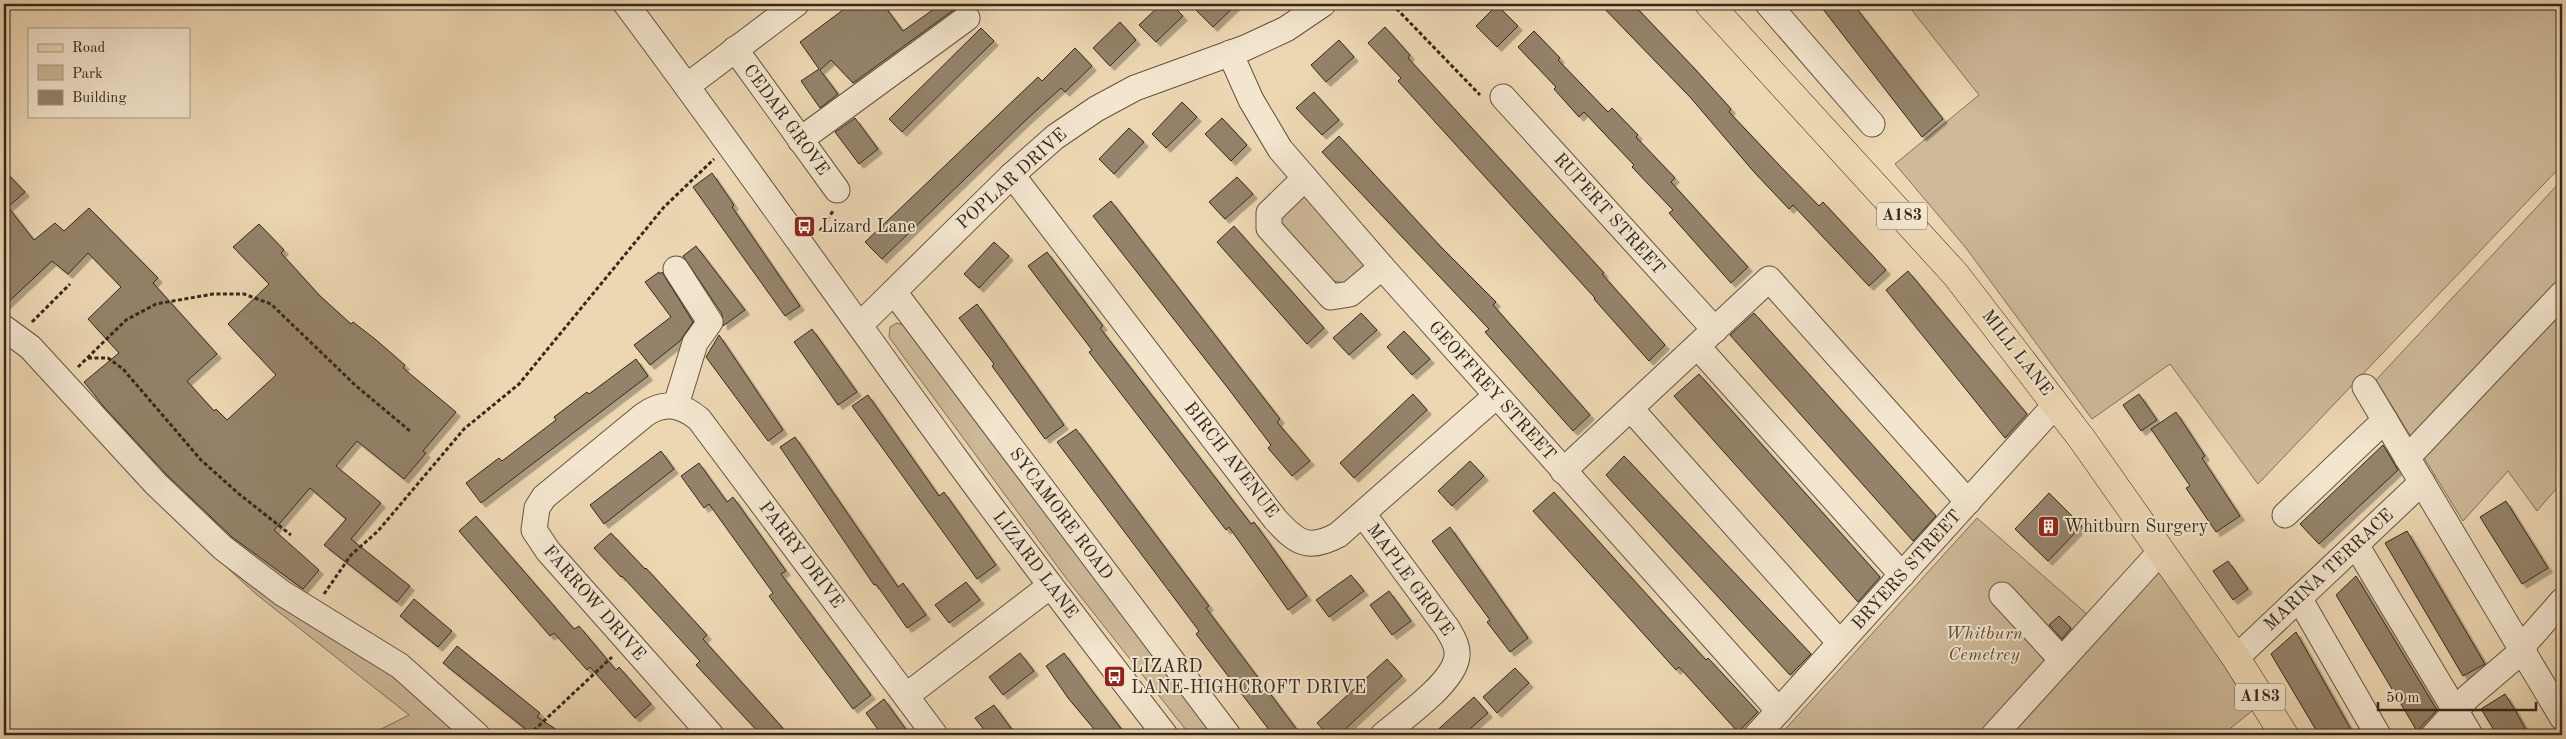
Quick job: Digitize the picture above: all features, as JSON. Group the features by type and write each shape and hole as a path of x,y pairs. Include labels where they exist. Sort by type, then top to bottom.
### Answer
{"main road":[{"name":"MILL LANE","path":"1709,4 1956,275 2056,404 2161,551 2236,658 2284,735"}],"street":[{"name":"LIZARD LANE","path":"626,4 730,142 860,325 1050,586 1166,735"},
{"name":"CEDAR GROVE","path":"687,86 796,4"},
{"name":"POPLAR DRIVE","path":"860,325 1012,175 1055,136 1096,109 1135,88 1230,53 1286,29 1322,4"},
{"path":"1768,4 1855,89 1872,124"},
{"path":"800,140 967,18"},
{"name":"CEDAR GROVE","path":"735,49 837,190"},
{"name":"GEOFFREY STREET","path":"1230,53 1247,93 1265,124 1280,148 1305,178 1496,396 1779,711"},
{"name":"RUPERT STREET","path":"1503,97 1707,339 1902,575"},
{"name":"BIRCH AVENUE","path":"1012,175 1290,535 1305,544 1322,544 1338,535 1496,396"},
{"path":"1305,178 1269,213 1269,228 1331,297 1350,294 1382,267"},
{"path":"676,269 710,322 695,343 676,405"},
{"path":"1563,471 1707,339 1769,279 1968,502"},
{"name":"SYCAMORE ROAD","path":"894,292 1228,735"},
{"path":"2407,458 2562,294"},
{"path":"4,328 30,347 64,381 188,517 223,548 282,593 400,666 477,735"},
{"path":"2365,387 2562,717"},
{"name":"BRYERS STREET","path":"1757,735 2056,404"},
{"name":"FARROW DRIVE","path":"676,405 650,410 544,498 537,508 534,530 539,540 711,735"},
{"name":"PARRY DRIVE","path":"676,405 688,409 699,419 936,735"},
{"path":"1631,409 1840,643"},
{"path":"2286,515 2384,420"},
{"name":"MARINA TERRACE","path":"2236,658 2422,482"},
{"name":"MAPLE GROVE","path":"1363,514 1447,628 1457,648 1457,660 1444,680 1383,735"},
{"path":"2356,545 2470,735"},
{"path":"1994,735 2161,551"},
{"path":"906,696 1050,586"},
{"path":"2002,595 2062,660"},
{"path":"2299,598 2378,735"},
{"path":"2434,735 2468,697 2522,651 2527,641 2562,601"}],"path":[{"path":"1392,4 1493,109 1503,97"},
{"path":"308,609 351,555 378,531 464,429 519,384 664,207 730,142"},
{"path":"808,251 842,198 837,190"},
{"path":"30,347 25,335 32,322 70,284"},
{"path":"64,381 126,320 156,304 213,294 244,294 270,304 355,385 410,430"},
{"path":"88,358 108,358 123,369 201,460 238,494 291,535"},
{"path":"529,735 628,642"}],"green space":[{"path":"1907,4 2562,4 2562,165 2258,484 2170,364 2092,419 1966,248 1895,164 1979,95"},
{"path":"2562,180 2562,482 2537,511 2508,471 2463,521 2376,380"},
{"path":"1306,193 1369,264 1344,283 1333,281 1281,222 1283,213"},
{"path":"897,323 906,326 1220,735 1190,735 1066,578 889,337 890,327"},
{"name":"Whitburn Cemetrey","path":"1977,518 2087,614 2147,555 2215,650 2252,711 2222,735 1780,735"},
{"path":"212,554 229,559 403,683 462,735 369,735 409,715 256,594"}],"building":[{"path":"851,4 883,4 903,31 941,4 966,4 959,6 853,83 831,60 820,70 838,94 820,108 801,81 819,69 800,42"},
{"path":"1161,4 1171,4 1183,16 1156,42 1139,25"},
{"path":"1190,4 1237,4 1213,27"},
{"path":"1600,4 1633,4 1694,68 1731,109 1729,112 1780,166 1819,206 1823,202 1886,270 1869,286 1793,205 1789,209 1754,172 1690,97"},
{"path":"1819,4 1853,4 1943,119 1922,137"},
{"path":"1497,5 1518,26 1497,47 1476,26"},
{"path":"1120,22 1136,40 1110,66 1093,48"},
{"path":"1385,27 1410,55 1408,58 1604,273 1602,274 1665,345 1649,361 1595,298 1398,81 1401,78 1368,43"},
{"path":"981,28 994,41 902,132 889,119"},
{"path":"1534,31 1560,58 1558,60 1608,112 1612,108 1638,135 1636,137 1675,178 1671,182 1748,267 1731,283 1669,213 1673,210 1632,167 1634,165 1584,112 1579,117 1554,89 1556,87 1518,47"},
{"path":"1339,40 1354,57 1326,82 1311,65"},
{"path":"1075,48 1092,66 1065,92 1061,88 1027,119 882,259 865,242 1038,77 1042,81"},
{"path":"1314,92 1339,120 1322,135 1296,108"},
{"path":"1182,102 1197,117 1166,148 1152,134"},
{"path":"855,118 878,149 859,164 835,132"},
{"path":"1222,118 1247,145 1231,161 1205,134"},
{"path":"1129,128 1144,142 1114,174 1099,159"},
{"path":"1339,136 1439,245 1496,302 1493,305 1590,415 1573,431 1485,332 1489,329 1322,152"},
{"path":"4,170 25,192 8,207 34,240 55,223 64,231 89,208 158,278 153,283 217,354 187,381 214,411 216,409 227,420 276,375 228,324 269,284 233,247 259,224 284,250 281,253 319,295 351,324 353,322 375,339 405,365 403,368 456,412 423,451 426,453 404,479 357,441 336,466 381,503 351,539 410,586 397,602 324,545 346,519 310,488 274,530 319,570 303,589 232,537 167,475 104,407 84,382 119,353 88,319 121,287 88,253 68,274 52,261 4,306"},
{"path":"712,173 734,205 732,207 800,306 785,316 693,187"},
{"path":"1237,177 1253,194 1225,219 1209,202"},
{"path":"1111,201 1280,419 1277,422 1310,461 1292,476 1268,448 1271,445 1227,387 1093,216"},
{"path":"1234,226 1324,328 1307,344 1217,242"},
{"path":"994,242 1009,256 979,288 964,274"},
{"path":"696,246 745,310 723,326 722,314 683,256"},
{"path":"1047,252 1103,326 1100,328 1251,524 1254,522 1307,596 1288,610 1229,527 1226,530 1089,352 1092,350 1028,266"},
{"path":"1908,271 2027,414 2005,438 1886,290"},
{"path":"659,272 660,274 662,272 693,322 680,341 650,365 634,345 671,317 645,282"},
{"path":"977,304 1064,425 1045,439 992,366 994,364 959,318"},
{"path":"1361,313 1377,330 1349,355 1333,338"},
{"path":"1754,313 1936,516 1913,541 1730,335"},
{"path":"812,329 857,392 838,405 794,342"},
{"path":"1404,331 1430,359 1412,375 1387,347"},
{"path":"719,335 783,430 768,441 706,357"},
{"path":"636,359 648,376 481,503 466,483 499,458 502,461 556,420 554,417"},
{"path":"1699,374 1880,577 1858,602 1674,396"},
{"path":"1413,394 1427,410 1354,478 1340,463"},
{"path":"2139,394 2157,420 2141,431 2123,405"},
{"path":"868,395 939,496 944,492 996,565 977,579 852,406"},
{"path":"2176,412 2205,456 2202,458 2240,516 2216,532 2186,488 2190,486 2151,429"},
{"path":"1076,429 1209,606 1206,608 1301,735 1273,735 1196,634 1199,631 1057,442"},
{"path":"795,437 898,587 903,583 926,615 907,628 876,584 874,585 780,447"},
{"path":"2383,445 2398,470 2319,544 2300,524"},
{"path":"661,451 674,469 604,524 590,505"},
{"path":"1624,456 1811,654 1790,675 1606,475"},
{"path":"1470,461 1484,476 1452,506 1438,491"},
{"path":"699,463 727,502 733,497 786,571 781,574 871,695 853,709 769,596 773,593 709,504 704,508 681,476"},
{"path":"1554,492 1706,660 1708,658 1758,712 1738,732 1679,667 1676,670 1533,511"},
{"name":"Whitburn Surgery","path":"2049,493 2082,526 2048,561 2015,529"},
{"path":"2506,501 2548,568 2522,584 2480,517"},
{"path":"476,516 574,629 579,626 616,670 619,667 651,704 635,718 590,667 587,670 554,633 550,636 459,531"},
{"path":"1450,527 1528,638 1510,652 1487,622 1490,620 1432,541"},
{"path":"2407,531 2485,664 2463,676 2385,543"},
{"path":"611,533 707,635 703,639 789,735 761,735 696,665 700,661 594,548"},
{"path":"2228,561 2248,589 2233,600 2213,571"},
{"path":"1351,575 1364,591 1329,617 1316,600"},
{"path":"2356,576 2437,710 2417,731 2336,595"},
{"path":"966,582 980,600 949,623 935,605"},
{"path":"1389,591 1411,621 1392,635 1370,605"},
{"path":"414,599 452,631 438,647 400,616"},
{"path":"2059,616 2071,628 2062,639 2049,625"},
{"path":"2296,632 2354,735 2319,735 2271,654"},
{"path":"457,646 540,713 537,717 565,735 533,735 443,663"},
{"path":"1020,653 1034,671 1003,695 989,677"},
{"path":"1064,653 1126,735 1099,735 1068,698 1046,666"},
{"path":"1387,659 1402,676 1339,735 1328,735 1317,723"},
{"path":"1515,668 1529,683 1497,713 1483,697"},
{"path":"2505,694 2529,735 2497,735 2481,709"},
{"path":"1474,697 1488,713 1463,735 1432,735"},
{"path":"884,699 910,735 882,735 866,713"},
{"path":"994,705 1016,735 988,735 975,718"}],"place":[{"name":"Lizard Lane","path":"805,227"},
{"name":"Whitburn Surgery","path":"2048,527"},
{"name":"LIZARD LANE-HIGHCROFT DRIVE","path":"1115,677"}]}
